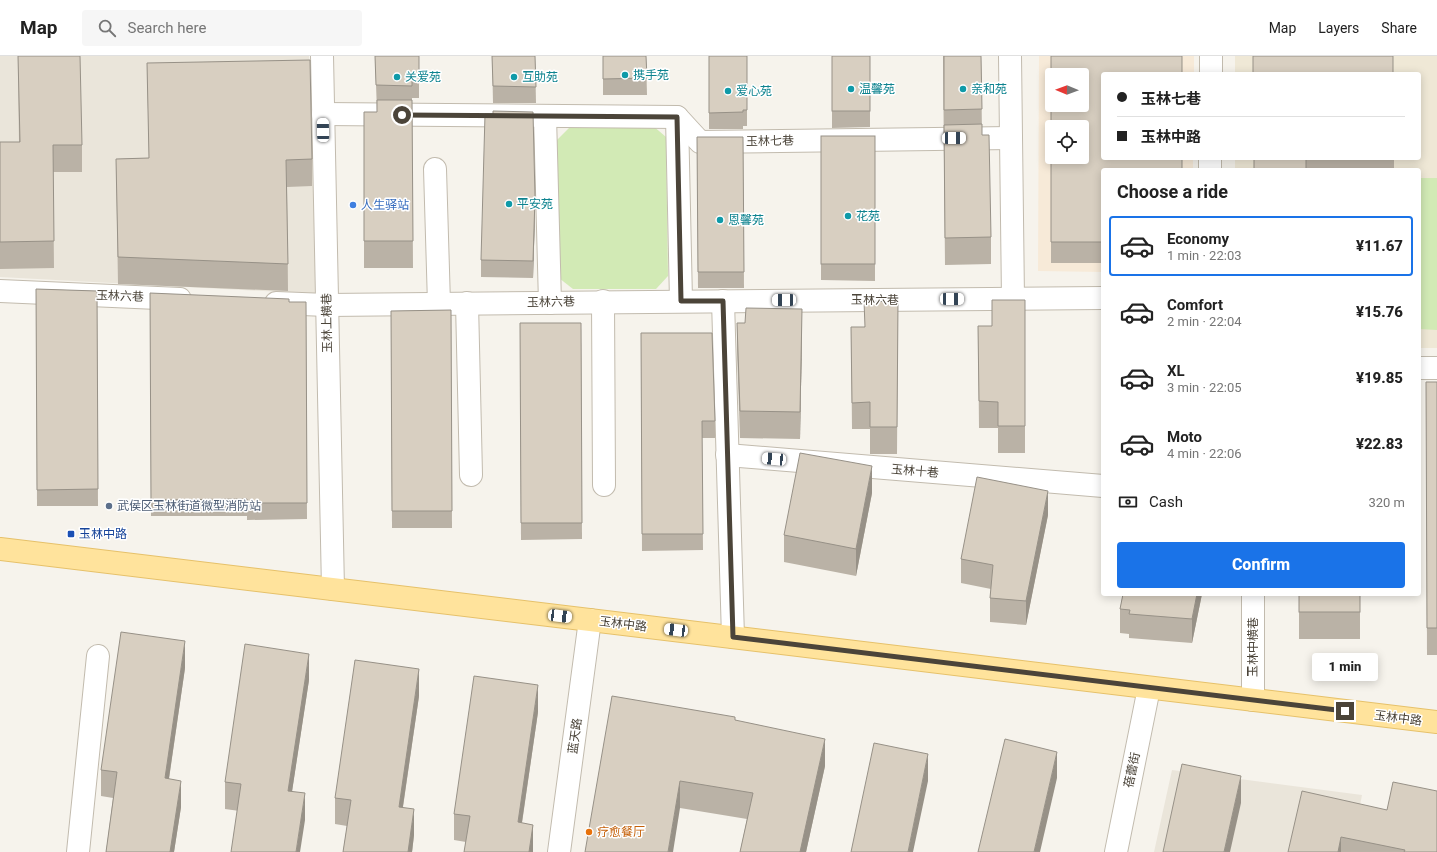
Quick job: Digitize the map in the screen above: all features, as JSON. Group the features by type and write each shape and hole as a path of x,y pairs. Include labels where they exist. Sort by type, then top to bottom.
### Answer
{"main road":[{"name":"玉林中路","path":"0,549 1437,722"}],"street":[{"name":"玉林上横巷","path":"322,56 333,589"},
{"path":"1010,56 1013,299"},
{"path":"1211,56 1211,72"},
{"path":"323,114 677,117 681,301"},
{"path":"545,116 550,303"},
{"name":"玉林七巷","path":"677,117 700,142 1011,138"},
{"path":"435,169 439,304"},
{"name":"玉林六巷","path":"0,291 199,300"},
{"name":"玉林六巷","path":"255,302 327,305 1101,298"},
{"path":"723,301 733,637"},
{"path":"603,302 604,485"},
{"path":"467,303 470,475"},
{"path":"1421,368 1437,368"},
{"name":"玉林十巷","path":"727,456 1101,486"},
{"name":"玉林中横巷","path":"1253,596 1253,700"},
{"name":"蓝天路","path":"559,852 590,620"},
{"path":"78,852 98,656"},
{"name":"蓓蕾街","path":"1116,852 1150,688"}],"shaded area":[{"path":"0,56 309,56 317,294 0,277"},
{"path":"1039,56 1194,56 1194,72 1101,72 1101,160 1193,160 1193,168 1101,168 1101,272 1038,271"},
{"path":"1235,56 1437,56 1437,348 1421,348 1421,168 1235,168 1235,160 1421,160 1421,72 1235,72"},
{"path":"1172,770 1362,795 1351,852 1154,852"}],"green space":[{"path":"573,124 652,125 666,137 668,276 656,289 573,289 559,278 557,140"},
{"path":"1421,178 1437,178 1437,330 1421,329"}],"building":[{"path":"18,56 80,56 82,145 53,145 54,241 0,242 0,142 20,142"},
{"name":"关爱苑","path":"375,56 419,56 419,81 412,81 412,86 376,85"},
{"name":"互助苑","path":"492,56 535,56 536,87 493,86"},
{"path":"603,56 646,56 647,78 603,79"},
{"name":"爱心苑","path":"709,56 747,56 747,110 743,110 743,112 709,113"},
{"name":"温馨苑","path":"832,56 870,56 870,111 832,111"},
{"name":"亲和苑","path":"944,56 981,56 982,109 944,110"},
{"path":"1051,56 1182,56 1182,72 1101,72 1101,160 1182,160 1182,168 1101,168 1101,242 1051,242 1051,164 1089,164 1089,120 1051,120 1051,112 1089,112 1089,68 1051,68"},
{"path":"1253,56 1393,56 1393,72 1253,72"},
{"path":"310,60 312,159 286,160 288,264 118,257 116,159 149,158 147,63"},
{"path":"377,100 412,100 413,241 364,241 364,112 377,112"},
{"name":"平安苑","path":"493,111 533,112 535,197 533,261 481,260 485,114 493,114"},
{"path":"982,124 982,135 989,135 991,237 945,238 944,125"},
{"name":"花苑","path":"821,136 875,136 875,264 821,264"},
{"name":"恩馨苑","path":"697,137 743,137 744,272 698,272"},
{"path":"1254,160 1306,160 1306,168 1254,168"},
{"path":"36,289 97,291 98,489 37,490"},
{"path":"150,293 289,299 289,302 306,302 307,503 247,503 247,499 151,500"},
{"path":"992,300 1025,300 1025,426 998,426 998,402 979,401 978,326 992,326"},
{"path":"864,301 898,302 897,427 870,427 870,402 852,403 851,327 865,327"},
{"path":"746,308 802,309 800,412 740,411 737,323 745,323"},
{"path":"451,310 452,511 392,511 391,311"},
{"path":"520,323 581,323 582,523 521,523"},
{"path":"641,333 712,333 715,421 702,421 703,534 642,534"},
{"path":"1426,382 1437,382 1437,628 1427,628"},
{"path":"800,453 872,466 856,549 784,535"},
{"path":"977,477 1048,491 1026,601 990,598 993,565 961,559"},
{"path":"1123,596 1197,596 1192,619 1129,614 1130,610 1120,609"},
{"path":"1299,596 1360,596 1360,612 1299,612"},
{"path":"121,632 185,641 165,778 181,781 170,852 106,852 117,772 101,770"},
{"path":"245,644 309,654 288,791 305,793 296,852 231,852 241,784 225,782"},
{"path":"355,660 419,669 399,807 414,809 408,852 343,852 351,800 335,798"},
{"path":"474,676 538,685 518,822 533,825 529,852 464,852 470,816 454,814"},
{"path":"612,696 735,717 735,720 825,739 800,852 740,852 753,793 680,781 668,852 585,852"},
{"path":"1005,739 1057,752 1034,852 978,852"},
{"path":"874,743 928,754 908,852 851,852"},
{"path":"1182,764 1241,776 1224,852 1163,852"},
{"path":"1393,782 1437,791 1437,852 1404,852 1405,850 1341,837 1338,852 1288,852 1302,791 1387,810"}],"place":[{"name":"携手苑","path":"625,75"},
{"name":"关爱苑","path":"397,77"},
{"name":"互助苑","path":"514,77"},
{"name":"温馨苑","path":"851,89"},
{"name":"亲和苑","path":"963,89"},
{"name":"爱心苑","path":"728,91"},
{"name":"平安苑","path":"509,204"},
{"name":"人生驿站","path":"353,205"},
{"name":"花苑","path":"848,216"},
{"name":"恩馨苑","path":"720,220"},
{"name":"武侯区玉林街道微型消防站","path":"109,506"},
{"name":"玉林中路","path":"71,534"},
{"name":"疗愈餐厅","path":"589,832"}],"route":[{"path":"402,115 677,117 681,301 723,301 733,637 1345,711"}]}
